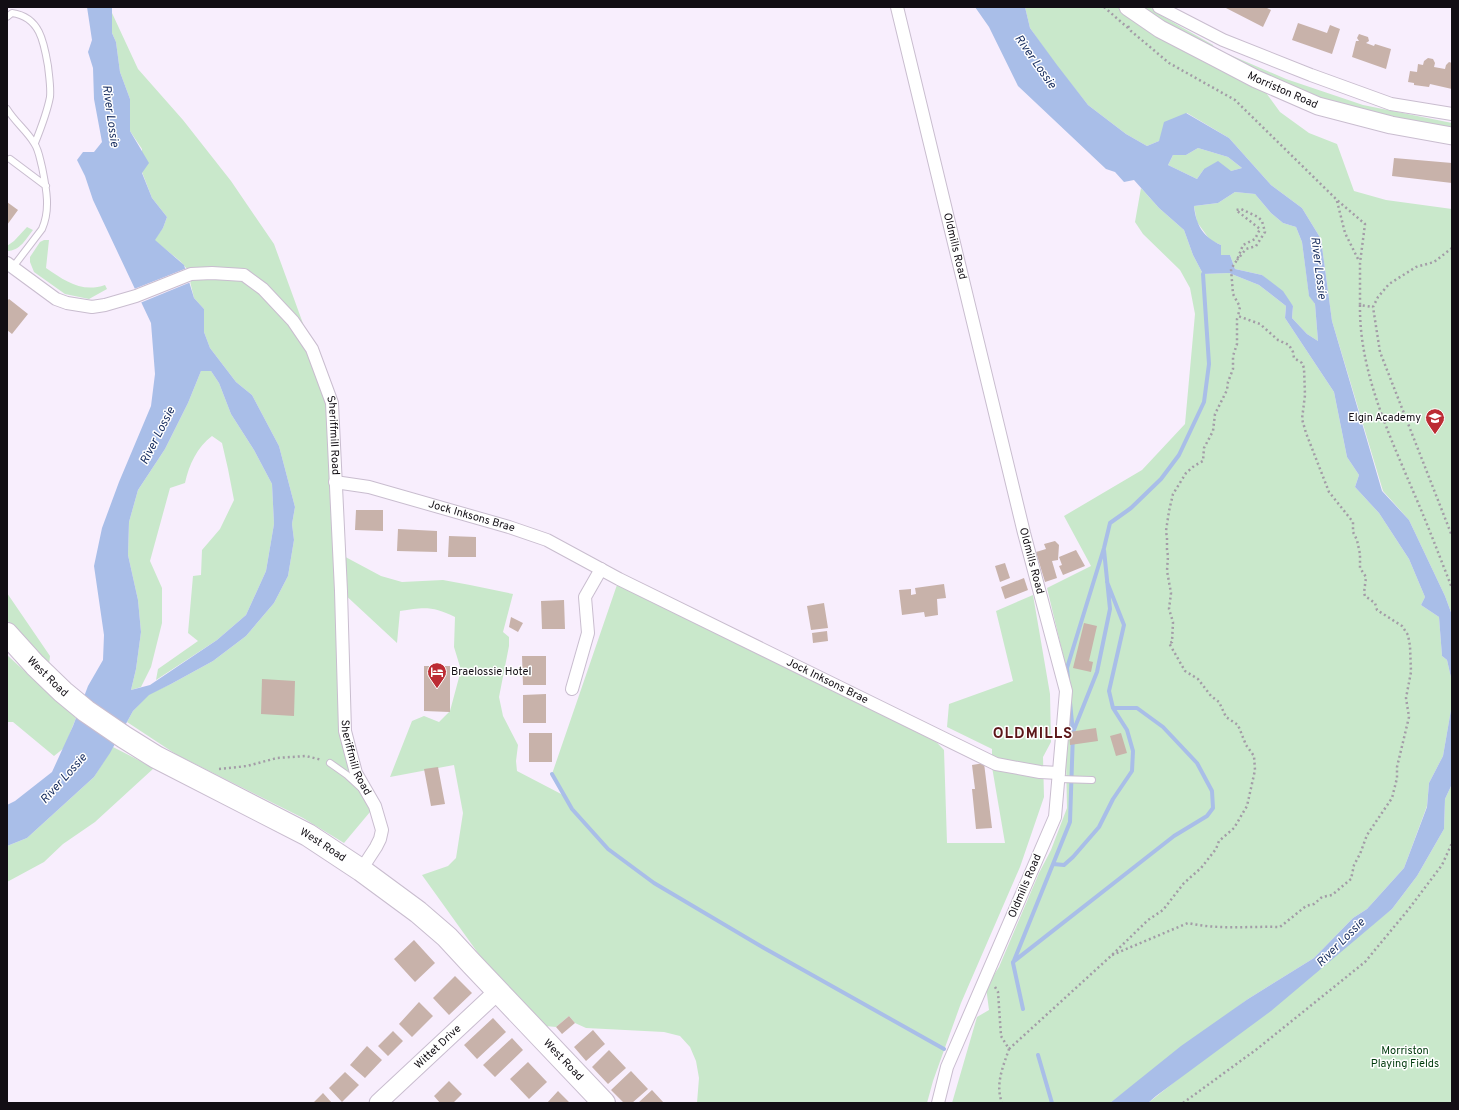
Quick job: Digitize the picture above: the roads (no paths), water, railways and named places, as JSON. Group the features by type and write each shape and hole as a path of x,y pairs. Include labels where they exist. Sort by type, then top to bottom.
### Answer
{"highway":[{"name":"West Road","path":"7,634 35,666 86,711 124,737 178,768 308,834 361,870 424,917 447,937 601,1102"}],"street":[{"name":"Oldmills Road","path":"897,7 1024,533 1066,690 1061,777 1055,817 947,1067 938,1103"},
{"name":"Morriston Road","path":"1159,7 1223,40 1311,75 1391,104 1452,114"},
{"name":"Morriston Road","path":"1126,13 1256,79 1318,106 1391,125 1452,136"},
{"path":"1214,57 1223,40"},
{"name":"Sheriffmill Road","path":"10,265 56,299 67,303 92,307 105,305 136,296 191,274 212,273 244,275 263,289 293,321 312,349 332,403 341,591 345,731 356,773 374,806 382,830 376,847 361,870"},
{"name":"Jock Inksons Brae","path":"335,482 369,487 509,527 547,540 601,569 996,764 1061,777"},
{"path":"572,689 588,633 585,597 601,569"},
{"name":"Wittet Drive","path":"378,1103 498,992"}],"lane":[{"path":"7,17 12,13 23,14 33,23 41,34 46,51 50,79 50,96 35,144"},
{"path":"7,109 35,144 40,160 47,196 46,221 42,228 10,265"},
{"path":"10,159 46,186"},
{"path":"330,763 347,775 368,795"},
{"path":"1061,777 1092,780"}],"water":[{"name":"River Lossie","path":"87,7 112,7 112,33 116,42 120,72 130,99 130,131 149,163 142,173 152,198 167,217 163,228 155,240 184,265 194,298 204,309 204,332 210,348 236,382 252,395 279,446 295,507 292,524 294,540 288,576 274,603 246,636 213,661 149,695 133,711 110,753 94,777 27,838 7,846 7,805 15,801 52,772 73,726 88,686 103,660 104,635 94,566 102,528 119,482 151,406 155,374 151,323 93,200 85,176 77,160 83,152 94,152 102,142 94,99 93,68 88,52 92,40","holes":["201,371 211,371 219,383 231,414 254,450 272,484 274,524 266,571 246,615 217,640 150,685 131,690 136,669 141,632 138,600 128,555 129,522 138,490 165,449 188,403"]},
{"name":"River Lossie","path":"975,7 1025,7 1030,28 1088,105 1126,134 1147,146 1159,141 1164,122 1186,113 1229,138 1271,185 1302,208 1321,239 1332,321 1382,491 1409,520 1445,596 1452,615 1452,682 1447,660 1442,656 1439,617 1421,605 1425,597 1409,559 1379,513 1355,487 1359,475 1347,457 1334,392 1285,318 1286,306 1259,285 1229,273 1203,274 1193,255 1184,230 1159,208 1134,180 1124,182 1115,172 1106,169 1018,86 989,27","holes":["1198,148 1228,157 1242,168 1231,171 1218,161 1204,169 1197,179 1168,165 1173,155 1186,155","1235,192 1255,194 1271,213 1283,223 1296,227 1302,242 1309,296 1315,304 1318,341 1307,334 1292,318 1293,306 1283,291 1262,275 1235,269 1230,255 1221,255 1221,245 1209,238 1199,225 1194,206 1218,203"]},
{"name":"River Lossie","path":"1452,704 1452,784 1445,799 1444,829 1417,876 1392,909 1271,1011 1148,1103 1110,1103 1181,1046 1248,999 1314,958 1353,918 1367,909 1404,868 1427,807 1429,783 1443,756"}],"waterway":[{"path":"1068,679 1067,668 1104,548 1110,523 1131,508 1161,479 1179,455 1204,402 1209,364 1203,274"},
{"path":"1073,732 1097,672 1110,609 1104,550"},
{"path":"1053,864 1064,865 1073,857 1099,827 1113,799 1132,771 1133,751 1127,730 1113,708 1109,691 1124,625 1107,582"},
{"path":"1023,1009 1013,963 1070,822 1073,733 1070,702"},
{"path":"1013,962 1174,836 1207,816 1213,808 1212,791 1197,763 1163,727 1137,708 1113,708"},
{"path":"552,774 572,809 608,849 654,883 764,948 944,1049"},
{"path":"1038,1055 1052,1103"}],"place":[{"name":"Elgin Academy","path":"1435,435"},
{"name":"Braelossie Hotel","path":"437,689"}],"district":[{"name":"OLDMILLS","path":"1033,734"}],"park label":[{"name":"Morriston Playing Fields","path":"1405,1057"}]}
